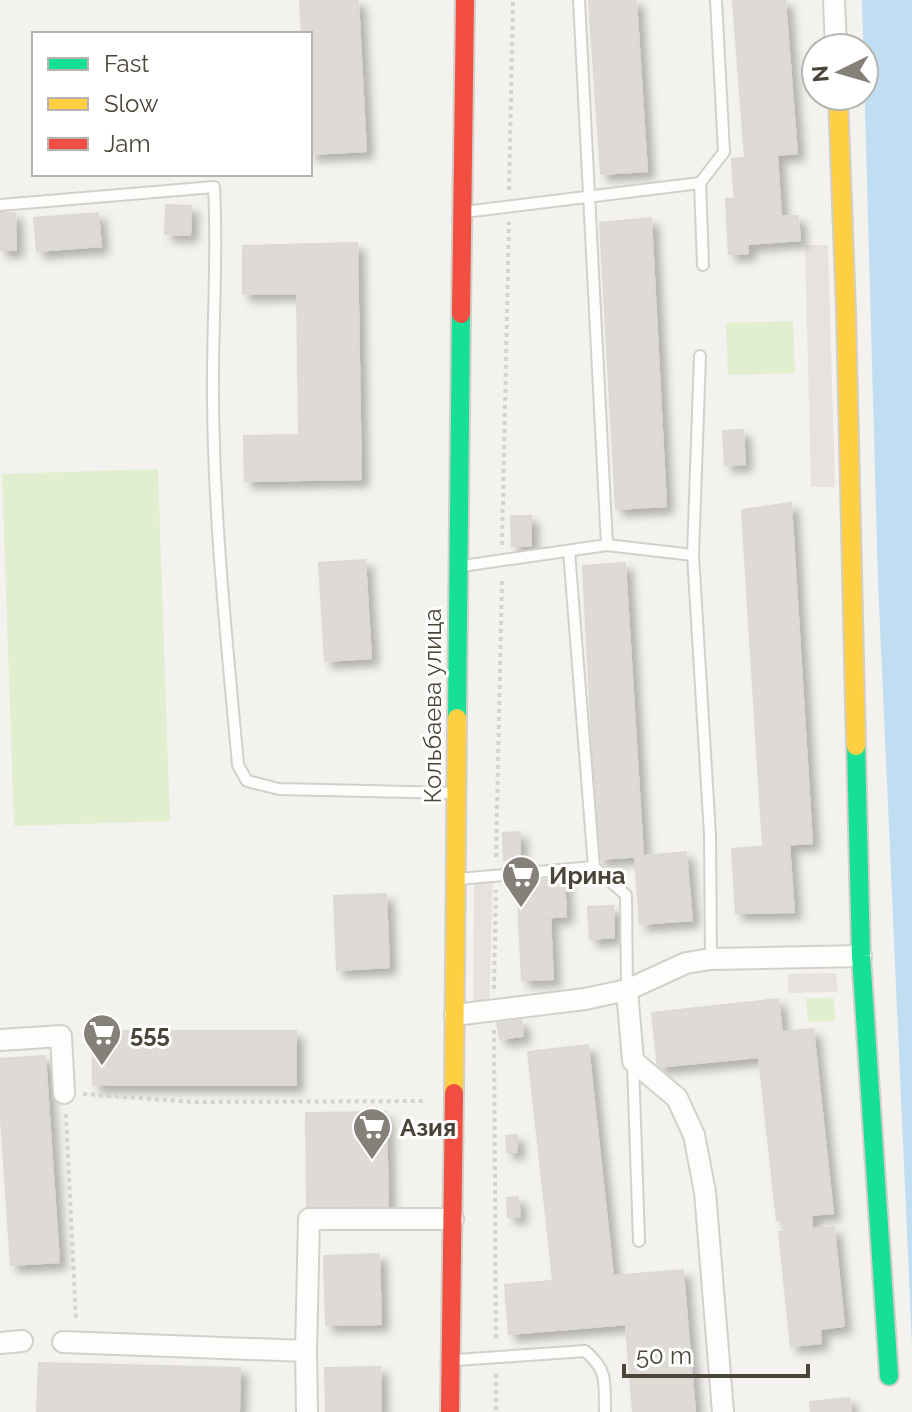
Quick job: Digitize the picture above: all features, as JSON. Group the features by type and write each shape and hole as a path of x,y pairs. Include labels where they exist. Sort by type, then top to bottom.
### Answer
{"main road":[{"name":"Кольбаева улица","path":"450,1412 465,0"},
{"path":"839,112 861,956 889,1376"}],"street":[{"path":"834,0 835,32"},
{"path":"455,1015 585,999 627,990 686,963 711,959 861,956"},
{"path":"627,990 633,1061 677,1098 694,1135 705,1192 723,1412"},
{"path":"0,1040 61,1036 64,1093"},
{"path":"307,1412 309,1219 453,1219"},
{"path":"0,1343 22,1341"},
{"path":"70,1342 306,1351"}],"lane":[{"path":"579,0 607,545"},
{"path":"703,265 700,183 724,152 716,0"},
{"path":"462,213 700,183"},
{"path":"0,205 214,187 217,251 213,400 220,557 238,765 247,781 279,789 456,793"},
{"path":"700,356 693,555 710,835 711,959"},
{"path":"457,567 607,545 693,555"},
{"path":"569,551 594,867 626,895 627,990"},
{"path":"457,879 594,867"},
{"path":"633,1061 639,1241"},
{"path":"451,1360 585,1351 604,1372 605,1412"}],"path":[{"path":"496,1412 493,1011 513,0"},
{"path":"70,1342 64,1093 193,1102 425,1101"}],"shaded area":[{"path":"805,245 828,245 835,487 811,487"},
{"path":"493,881 489,1007 473,1008 474,883"},
{"path":"836,973 838,992 788,993 788,974"}],"green space":[{"path":"793,321 795,373 728,375 726,323"},
{"path":"158,469 170,821 14,826 2,474"},
{"path":"806,998 834,998 835,1021 808,1022"}],"water":[{"path":"862,0 912,0 912,1345 878,581 865,112 880,112 880,32 863,32"}],"building":[{"path":"300,0 358,0 366,151 312,154 312,32 302,32"},
{"path":"589,0 636,0 647,171 601,174"},
{"path":"733,0 785,0 797,153 745,158"},
{"path":"777,155 781,216 736,219 732,159"},
{"path":"726,199 735,199 736,219 798,216 800,240 748,244 748,253 729,254"},
{"path":"166,205 191,206 190,235 165,234"},
{"path":"0,213 15,213 16,250 0,250"},
{"path":"98,213 101,246 37,251 34,218"},
{"path":"651,218 666,506 616,509 600,223"},
{"path":"357,243 361,479 245,481 244,436 299,435 297,293 243,294 243,246"},
{"path":"743,430 745,464 725,465 723,431"},
{"path":"791,503 812,843 763,846 742,510"},
{"path":"511,516 531,516 531,546 512,546"},
{"path":"365,560 371,658 325,661 319,563"},
{"path":"625,563 643,856 598,859 583,566"},
{"path":"520,832 520,860 504,860 503,833"},
{"path":"789,844 794,912 736,913 732,849"},
{"path":"686,852 692,920 640,924 635,857"},
{"path":"564,878 566,916 519,920 518,883"},
{"path":"386,894 389,967 337,970 334,896"},
{"path":"613,906 614,937 590,939 588,907"},
{"path":"550,918 553,979 522,980 519,920"},
{"path":"778,999 782,1032 813,1029 833,1213 811,1215 812,1229 834,1227 844,1326 820,1329 821,1343 791,1346 779,1232 786,1232 784,1219 777,1220 759,1057 658,1067 652,1013"},
{"path":"521,1020 523,1036 500,1039 497,1023"},
{"path":"93,1031 296,1031 296,1085 93,1085"},
{"path":"588,1045 613,1275 553,1280 528,1052"},
{"path":"45,1056 59,1262 11,1265 0,1059"},
{"path":"386,1112 388,1207 307,1209 306,1113"},
{"path":"517,1135 517,1152 507,1152 506,1136"},
{"path":"518,1197 520,1216 508,1217 507,1198"},
{"path":"379,1254 381,1324 326,1325 324,1256"},
{"path":"683,1270 687,1319 509,1334 505,1285"},
{"path":"687,1319 695,1412 633,1412 626,1324"},
{"path":"39,1363 240,1368 239,1412 37,1412"},
{"path":"380,1367 381,1412 326,1412 325,1368"},
{"path":"849,1398 851,1412 811,1412 810,1402"}],"traffic: fast":[{"path":"457,718 461,314"},
{"path":"856,746 861,956 889,1376"}],"traffic: slow":[{"path":"839,112 856,746"},
{"path":"454,1093 457,718"}],"traffic: jam":[{"path":"461,314 465,0"},
{"path":"450,1412 454,1093"}],"place":[{"name":"Ирина","path":"521,909"},
{"name":"555","path":"102,1067"},
{"name":"Азия","path":"372,1161"}]}
